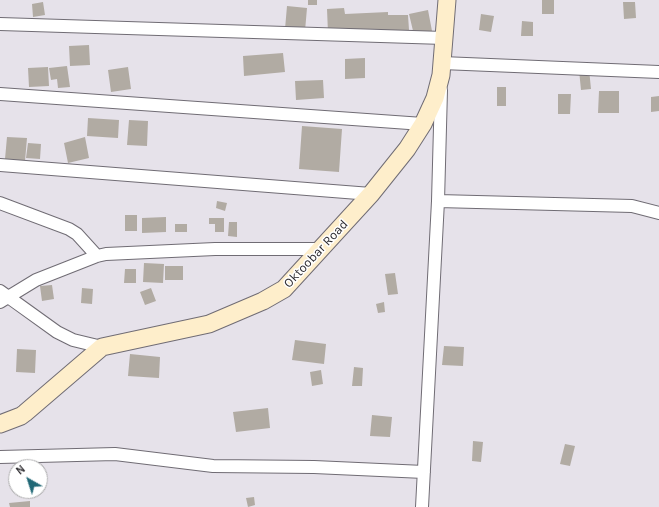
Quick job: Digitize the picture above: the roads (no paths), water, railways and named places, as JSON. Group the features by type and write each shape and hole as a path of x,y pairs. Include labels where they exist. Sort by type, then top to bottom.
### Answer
{"street":[{"name":"Oktoobar Road","path":"0,424 25,413 102,346 209,324 263,301 284,289 371,194 407,149 423,124 435,98 442,69 447,0"},
{"path":"0,24 444,38"},
{"path":"422,507 438,201 442,69 659,72"},
{"path":"0,94 423,124"},
{"path":"0,164 371,194"},
{"path":"438,201 632,206 659,213"},
{"path":"0,203 69,229 78,234 97,256"},
{"path":"3,296 36,280 97,256 106,254 215,249 321,249"},
{"path":"3,296 57,332 73,340 102,346"},
{"path":"0,457 116,454 213,466 314,467 424,472"}]}
